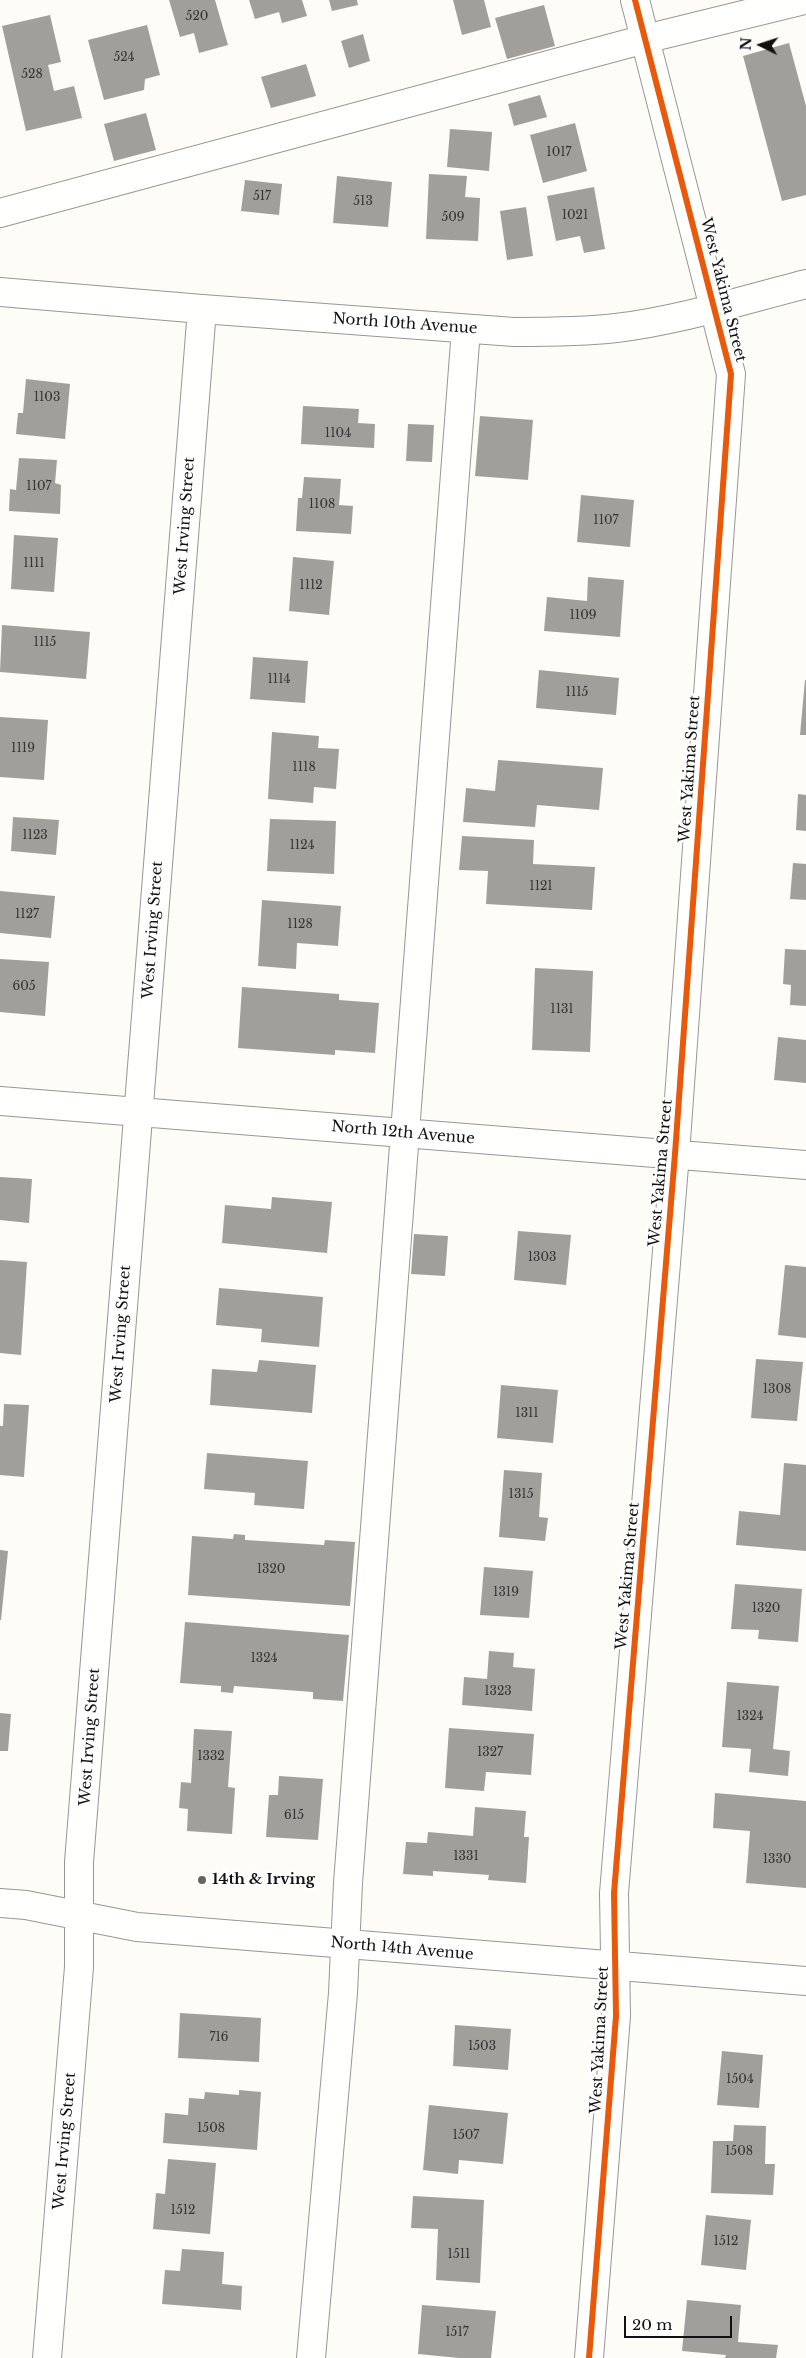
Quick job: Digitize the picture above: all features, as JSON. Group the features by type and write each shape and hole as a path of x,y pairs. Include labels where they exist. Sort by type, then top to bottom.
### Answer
{"street":[{"name":"West Yakima Street","path":"589,2358 616,2024 617,1966 614,1893 676,1154 731,374 716,308 635,0"},
{"path":"0,213 645,39 804,0"},
{"name":"North 10th Avenue","path":"0,292 514,332 585,331 660,321 806,284"},
{"name":"West Irving Street","path":"47,2358 79,1967 80,1862 202,309"},
{"path":"311,2358 346,1944 348,1883 466,329"},
{"name":"North 12th Avenue","path":"0,1101 806,1165"},
{"name":"North 14th Avenue","path":"0,1903 26,1905 137,1927 806,1982"}],"building":[{"path":"169,0 215,0 228,45 199,53 194,33 180,37"},
{"path":"249,0 302,0 307,16 282,23 279,12 255,19"},
{"path":"329,0 357,0 358,5 332,11"},
{"path":"453,0 484,0 491,27 462,35"},
{"path":"544,5 555,46 507,59 495,18"},
{"path":"50,15 61,62 48,65 54,91 74,86 82,118 26,131 2,26"},
{"path":"147,25 160,75 145,79 144,90 104,100 88,40"},
{"path":"363,34 370,61 349,68 341,41"},
{"path":"789,43 806,106 806,195 782,201 743,56"},
{"path":"306,64 316,96 271,108 261,77"},
{"path":"540,95 547,117 514,126 508,104"},
{"path":"146,113 156,150 114,161 104,124"},
{"path":"575,123 587,171 543,183 530,135"},
{"path":"450,129 492,132 489,171 447,167"},
{"path":"429,174 467,176 465,197 480,198 478,241 426,239"},
{"path":"337,176 392,182 388,227 333,223"},
{"path":"245,180 282,184 279,215 241,211"},
{"path":"594,187 605,249 584,253 580,236 556,241 547,196"},
{"path":"526,207 533,256 507,260 500,211"},
{"path":"26,379 70,384 65,439 16,434 18,413 23,413"},
{"path":"303,406 359,409 358,423 375,424 374,448 301,444"},
{"path":"480,416 533,420 528,480 475,476"},
{"path":"408,424 434,425 432,462 406,461"},
{"path":"19,458 57,460 55,483 61,485 60,514 9,511 10,489 16,490"},
{"path":"304,477 341,479 339,505 353,506 351,534 296,531 298,498 302,498"},
{"path":"581,495 634,500 630,547 577,542"},
{"path":"14,535 58,538 54,592 11,589"},
{"path":"293,557 334,561 329,615 289,611"},
{"path":"588,577 624,580 620,637 544,631 547,597 587,601"},
{"path":"2,625 90,632 86,679 0,672"},
{"path":"253,657 308,661 305,703 250,699"},
{"path":"539,670 619,678 616,715 536,708"},
{"path":"805,680 806,735 800,735"},
{"path":"0,717 48,720 44,780 0,777"},
{"path":"272,732 319,736 318,748 339,749 336,789 314,787 313,803 268,799"},
{"path":"498,760 603,768 599,810 537,805 535,827 463,822 466,788 495,791"},
{"path":"798,794 806,795 806,831 796,830"},
{"path":"13,817 59,820 56,855 11,851"},
{"path":"270,819 336,821 334,874 267,871"},
{"path":"462,836 534,840 533,864 595,867 592,910 486,904 488,871 459,870"},
{"path":"793,863 806,864 806,900 790,899"},
{"path":"0,891 55,896 51,938 0,933"},
{"path":"262,900 341,906 338,946 297,943 296,969 258,966"},
{"path":"785,949 806,950 806,1006 790,1005 791,985 783,984"},
{"path":"0,959 49,962 45,1016 0,1012"},
{"path":"535,968 593,971 590,1052 532,1050"},
{"path":"242,987 339,994 339,1000 379,1003 375,1053 335,1050 335,1055 238,1048"},
{"path":"778,1037 806,1040 806,1083 774,1080"},
{"path":"0,1177 32,1179 29,1223 0,1220"},
{"path":"272,1197 332,1202 327,1253 222,1243 225,1205 271,1209"},
{"path":"518,1231 571,1235 566,1285 514,1280"},
{"path":"414,1234 448,1236 445,1276 411,1274"},
{"path":"0,1260 27,1262 21,1355 0,1353"},
{"path":"785,1265 806,1267 806,1338 778,1335"},
{"path":"219,1288 323,1297 319,1347 261,1342 262,1329 216,1325"},
{"path":"756,1359 803,1362 797,1421 751,1418"},
{"path":"259,1360 316,1365 312,1413 210,1405 212,1369 257,1372"},
{"path":"501,1385 558,1390 553,1443 497,1438"},
{"path":"4,1404 29,1405 24,1477 0,1475 0,1426 3,1426"},
{"path":"207,1453 308,1461 304,1509 254,1505 255,1493 204,1489"},
{"path":"784,1463 806,1465 806,1551 736,1545 739,1511 780,1515"},
{"path":"504,1470 542,1473 539,1517 548,1518 545,1541 499,1537"},
{"path":"234,1534 245,1535 245,1540 324,1545 325,1540 355,1542 350,1606 188,1595 192,1536 233,1539"},
{"path":"0,1550 8,1551 1,1620 0,1620"},
{"path":"484,1567 533,1571 529,1618 480,1615"},
{"path":"735,1584 802,1589 798,1642 758,1639 759,1630 731,1629"},
{"path":"185,1622 349,1635 343,1701 313,1699 313,1692 234,1686 233,1693 221,1692 221,1686 180,1683"},
{"path":"489,1651 514,1653 513,1667 535,1669 532,1711 462,1705 464,1677 487,1679"},
{"path":"727,1682 779,1686 773,1749 790,1751 788,1776 749,1772 751,1749 722,1747"},
{"path":"0,1713 11,1714 8,1751 0,1751"},
{"path":"449,1728 534,1734 531,1775 486,1772 484,1791 445,1788"},
{"path":"194,1729 232,1731 228,1787 235,1788 232,1834 187,1831 188,1809 179,1808 181,1782 191,1783"},
{"path":"279,1776 323,1779 318,1840 266,1837 269,1795 278,1795"},
{"path":"715,1793 806,1801 806,1888 746,1883 750,1831 713,1828"},
{"path":"475,1807 526,1811 524,1837 529,1837 526,1883 488,1880 489,1875 433,1871 433,1876 403,1874 406,1842 427,1843 428,1832 473,1836"},
{"path":"180,2013 261,2018 259,2062 178,2058"},
{"path":"455,2025 511,2029 508,2070 453,2066"},
{"path":"722,2051 763,2055 759,2108 717,2105"},
{"path":"239,2090 261,2092 257,2150 163,2143 165,2113 188,2115 189,2098 204,2099 205,2092 239,2095"},
{"path":"429,2105 508,2113 503,2164 459,2160 458,2174 423,2170"},
{"path":"734,2125 766,2126 765,2164 775,2164 773,2195 711,2193 713,2141 733,2141"},
{"path":"168,2159 216,2163 210,2234 153,2229 156,2193 165,2194"},
{"path":"413,2196 484,2200 480,2283 436,2280 438,2229 411,2228"},
{"path":"706,2215 751,2220 746,2270 701,2265"},
{"path":"182,2249 224,2252 222,2284 242,2286 241,2310 162,2304 165,2270 180,2271"},
{"path":"687,2300 741,2305 738,2342 778,2345 776,2358 725,2358 726,2355 682,2351"},
{"path":"422,2305 496,2311 491,2358 459,2358 418,2354"}],"cycle path":[{"path":"589,2358 616,2016 614,1893 675,1154 731,374 635,0"}],"place":[{"name":"14th & Irving","path":"202,1880"}]}
